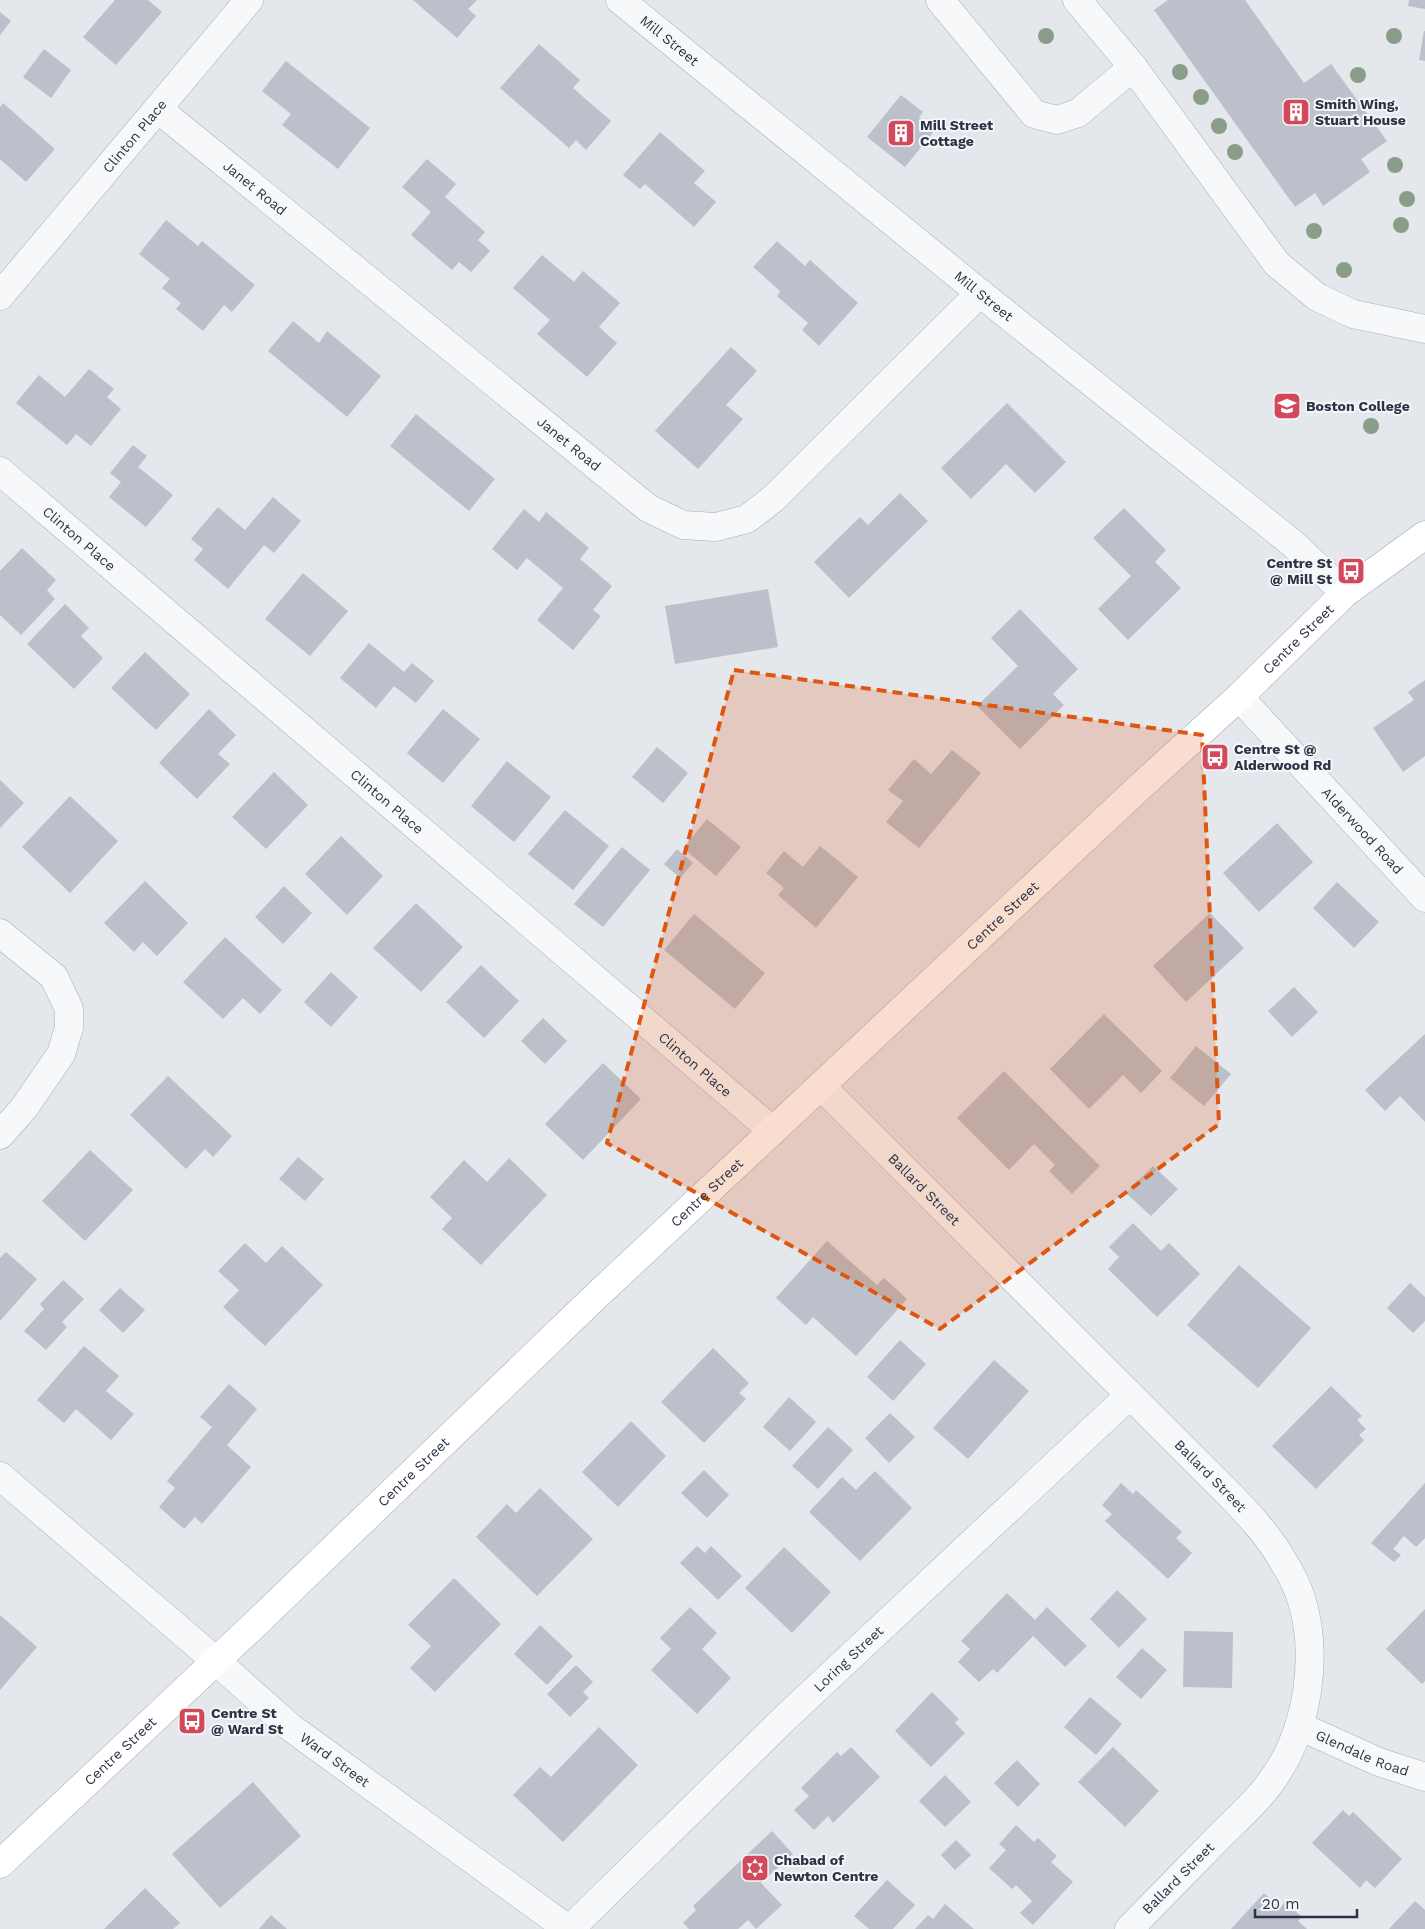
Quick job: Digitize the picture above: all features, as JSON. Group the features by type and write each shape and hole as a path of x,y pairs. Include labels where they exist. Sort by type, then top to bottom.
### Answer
{"main road":[{"name":"Centre Street","path":"0,1864 216,1661 594,1298 1143,784 1240,697 1345,592 1425,535"}],"street":[{"name":"Clinton Place","path":"0,296 249,0"},
{"name":"Mill Street","path":"620,0 980,294 1292,543 1345,592"},
{"path":"940,0 1034,114 1057,120 1078,113 1133,68"},
{"path":"1077,0 1133,68 1277,264 1317,297 1353,314 1425,329"},
{"name":"Janet Road","path":"158,108 648,508 683,525 716,527 747,519 774,498 980,294"},
{"name":"Clinton Place","path":"0,470 773,1131"},
{"name":"Alderwood Road","path":"1240,697 1425,898"},
{"path":"0,933 54,977 69,1009 69,1028 62,1054 24,1108 0,1135"},
{"name":"Ballard Street","path":"822,1086 1231,1496 1260,1527 1283,1560 1301,1597 1307,1634 1308,1687 1299,1726 1287,1758 1274,1778 1252,1805 1129,1929"},
{"name":"Loring Street","path":"569,1929 784,1719 1130,1395"},
{"name":"Ward Street","path":"0,1476 290,1727 569,1929"},
{"name":"Glendale Road","path":"1299,1726 1379,1762 1425,1777"}],"highlighted area":[{"path":"734,670 1202,735 1219,1124 940,1329 607,1143"}],"building":[{"path":"115,0 148,0 162,12 116,65 83,37"},
{"path":"413,0 477,0 468,9 476,16 457,38"},
{"name":"Smith Wing, Stuart House","path":"1168,0 1245,0 1304,83 1331,64 1387,141 1361,159 1370,172 1323,206 1315,193 1295,207 1154,10"},
{"path":"1409,0 1425,0 1425,9 1408,6"},
{"path":"0,12 11,21 0,35"},
{"path":"1425,31 1425,61 1419,60"},
{"path":"539,44 580,80 573,88 611,121 586,150 576,140 569,148 500,88"},
{"path":"44,49 71,70 51,98 23,77"},
{"path":"286,61 370,128 338,169 282,125 291,114 262,91"},
{"name":"Mill Street Cottage","path":"901,95 923,112 919,117 935,130 905,167 867,137"},
{"path":"3,103 55,149 26,182 0,159 0,107"},
{"path":"660,132 705,171 694,183 716,202 694,227 645,184 640,189 623,175"},
{"path":"427,159 456,184 445,197 485,232 478,240 490,251 471,272 459,262 452,270 411,235 431,212 402,187"},
{"path":"166,220 198,246 202,241 255,285 232,312 224,305 203,331 176,309 181,303 162,288 170,279 139,254"},
{"path":"777,241 805,266 810,260 858,303 819,346 802,330 808,323 777,296 780,291 753,267"},
{"path":"542,255 574,282 583,271 620,303 599,327 617,343 587,377 537,334 550,320 513,288"},
{"path":"293,321 319,343 327,331 381,376 347,417 268,351"},
{"path":"731,347 757,371 726,405 743,419 698,469 655,431"},
{"path":"89,369 114,389 107,397 121,409 91,446 76,434 67,445 16,403 39,375 65,397"},
{"path":"1007,403 1066,462 1035,493 1006,464 971,499 941,468"},
{"path":"416,414 495,479 469,511 390,446"},
{"path":"133,445 147,456 138,467 173,495 146,527 109,497 121,482 110,473"},
{"path":"900,493 928,521 849,598 814,562 860,517 868,525"},
{"path":"273,497 301,521 274,553 264,545 228,589 194,560 203,549 191,539 218,507 245,530"},
{"path":"1124,508 1166,550 1155,562 1181,588 1128,640 1098,609 1131,576 1093,538"},
{"path":"524,509 539,522 546,512 589,548 580,559 612,586 593,610 601,616 573,650 537,620 563,588 527,558 517,570 492,549"},
{"path":"22,548 56,580 47,590 55,599 21,635 0,615 0,571"},
{"path":"303,573 348,611 310,656 265,619"},
{"path":"768,589 778,647 675,664 665,606"},
{"path":"65,604 89,628 81,636 103,658 74,689 27,644"},
{"path":"1020,609 1078,669 1053,694 1064,705 1020,749 977,706 1018,666 991,638"},
{"path":"369,643 404,672 412,663 434,681 416,703 394,686 376,708 340,678"},
{"path":"145,652 190,694 156,730 111,688"},
{"path":"1425,680 1425,756 1403,772 1373,728 1414,700 1408,692"},
{"path":"209,709 236,735 218,754 230,764 197,799 159,763"},
{"path":"443,709 480,739 443,783 407,753"},
{"path":"657,747 688,773 663,803 632,777"},
{"path":"952,750 981,773 919,848 886,822 903,801 888,790 914,759 931,774"},
{"path":"507,761 551,797 514,842 471,806"},
{"path":"274,772 308,805 266,849 232,817"},
{"path":"0,780 24,803 0,828"},
{"path":"70,796 118,841 70,893 22,847"},
{"path":"565,810 609,846 573,890 528,854"},
{"path":"707,819 741,847 716,876 683,848"},
{"path":"1277,823 1313,862 1259,912 1223,873"},
{"path":"341,836 383,876 347,915 305,874"},
{"path":"820,846 858,877 816,928 778,895 784,888 766,873 784,851 803,867"},
{"path":"622,847 650,870 603,927 574,904"},
{"path":"677,849 693,863 680,878 664,864"},
{"path":"145,881 188,923 157,956 143,942 134,952 104,923"},
{"path":"1337,882 1379,922 1354,948 1313,908"},
{"path":"284,886 312,913 283,944 255,917"},
{"path":"416,903 463,947 421,992 373,948"},
{"path":"1210,913 1244,948 1186,1002 1153,966"},
{"path":"694,914 765,973 735,1009 664,950"},
{"path":"225,937 282,990 260,1014 243,998 223,1019 183,982"},
{"path":"481,965 519,1001 484,1038 446,1002"},
{"path":"331,972 358,997 331,1027 304,1002"},
{"path":"1294,987 1318,1012 1292,1037 1268,1011"},
{"path":"1104,1014 1162,1071 1141,1093 1123,1075 1089,1109 1050,1069"},
{"path":"543,1018 567,1041 545,1064 521,1041"},
{"path":"1425,1034 1425,1122 1400,1096 1385,1111 1365,1090"},
{"path":"1196,1046 1231,1074 1204,1106 1170,1078"},
{"path":"603,1063 641,1099 583,1160 545,1124"},
{"path":"1004,1071 1100,1166 1072,1194 1049,1171 1055,1165 1034,1144 1009,1170 957,1118"},
{"path":"168,1076 232,1136 213,1157 205,1149 186,1169 130,1115"},
{"path":"90,1150 133,1190 85,1241 42,1201"},
{"path":"298,1157 324,1179 305,1201 279,1179"},
{"path":"509,1158 547,1195 481,1265 442,1229 452,1218 430,1197 464,1160 487,1182"},
{"path":"1153,1166 1178,1189 1151,1216 1126,1193"},
{"path":"1133,1223 1161,1251 1169,1243 1200,1274 1157,1317 1108,1269 1119,1257 1109,1247"},
{"path":"827,1241 877,1285 884,1278 907,1299 856,1356 813,1317 806,1325 776,1298"},
{"path":"245,1243 266,1263 282,1246 323,1285 265,1346 223,1307 239,1290 218,1271"},
{"path":"6,1252 37,1279 0,1321 0,1258"},
{"path":"1239,1265 1311,1328 1258,1388 1187,1325"},
{"path":"63,1280 84,1299 62,1322 67,1327 46,1350 24,1331 44,1309 40,1304"},
{"path":"1410,1283 1425,1297 1425,1321 1413,1333 1387,1308"},
{"path":"120,1288 145,1310 123,1333 99,1310"},
{"path":"900,1340 926,1364 893,1401 867,1377"},
{"path":"84,1346 119,1376 106,1391 134,1414 111,1440 76,1409 64,1423 37,1400"},
{"path":"713,1348 749,1383 739,1393 746,1399 704,1443 661,1402"},
{"path":"994,1360 1029,1391 968,1459 933,1428"},
{"path":"229,1384 257,1409 227,1445 251,1467 202,1524 195,1517 184,1529 159,1507 175,1488 167,1481 212,1427 200,1417"},
{"path":"1331,1386 1362,1416 1357,1420 1366,1429 1359,1435 1364,1440 1316,1489 1272,1446"},
{"path":"789,1397 816,1422 790,1451 763,1427"},
{"path":"890,1413 915,1437 889,1463 865,1438"},
{"path":"631,1421 666,1456 618,1507 582,1472"},
{"path":"828,1427 853,1450 818,1489 792,1466"},
{"path":"704,1470 729,1495 707,1518 681,1493"},
{"path":"875,1471 912,1508 860,1561 809,1512 842,1477 856,1490"},
{"path":"1121,1483 1133,1494 1136,1490 1182,1532 1176,1538 1192,1553 1168,1579 1105,1521 1112,1514 1102,1505"},
{"path":"1425,1483 1425,1538 1416,1547 1404,1536 1393,1549 1401,1555 1394,1562 1371,1543"},
{"path":"540,1488 593,1539 537,1596 476,1537 507,1504 516,1513"},
{"path":"697,1546 705,1553 711,1546 742,1576 718,1600 680,1563"},
{"path":"784,1547 831,1592 792,1633 745,1588"},
{"path":"454,1578 501,1624 435,1692 410,1668 431,1646 408,1625"},
{"path":"1117,1590 1147,1619 1119,1648 1090,1619"},
{"path":"1007,1593 1035,1620 1047,1607 1087,1646 1065,1667 1033,1636 997,1673 993,1669 979,1682 958,1662 970,1649 961,1641"},
{"path":"690,1607 717,1633 702,1649 731,1678 697,1714 651,1670 671,1649 660,1638"},
{"path":"1425,1609 1425,1681 1422,1684 1386,1649"},
{"path":"0,1615 37,1647 0,1690"},
{"path":"540,1625 573,1656 547,1685 514,1654"},
{"path":"1184,1631 1233,1632 1232,1688 1183,1687"},
{"path":"1142,1648 1167,1670 1141,1699 1116,1677"},
{"path":"576,1665 593,1682 583,1692 589,1698 570,1717 547,1694"},
{"path":"932,1692 959,1719 955,1723 965,1733 931,1767 895,1731"},
{"path":"1090,1697 1122,1724 1096,1755 1064,1727"},
{"path":"599,1727 638,1765 563,1842 513,1795 540,1767 551,1777"},
{"path":"851,1747 880,1777 833,1823 828,1816 814,1830 794,1810 809,1796 801,1788 837,1752 841,1756"},
{"path":"1113,1747 1159,1791 1125,1827 1078,1782"},
{"path":"1017,1760 1040,1784 1018,1807 994,1783"},
{"path":"945,1775 971,1802 945,1827 919,1801"},
{"path":"253,1782 301,1836 220,1908 172,1854"},
{"path":"1343,1810 1349,1816 1353,1812 1402,1859 1375,1888 1366,1880 1360,1888 1312,1843"},
{"path":"1016,1825 1034,1842 1038,1838 1057,1856 1051,1862 1073,1882 1033,1925 1020,1913 1032,1901 1016,1885 1012,1889 989,1868 1006,1850 999,1844"},
{"name":"Chabad of Newton Centre","path":"772,1831 793,1854 761,1883 782,1905 756,1929 748,1920 738,1929 689,1929 683,1923 696,1910 693,1906"},
{"path":"956,1840 971,1855 955,1870 941,1855"},
{"path":"887,1880 915,1905 893,1929 869,1929 854,1916"},
{"path":"145,1888 180,1923 173,1929 104,1929"},
{"path":"1264,1893 1280,1908 1285,1902 1302,1917 1298,1921 1307,1929 1231,1929"},
{"path":"1415,1901 1425,1910 1425,1929 1389,1929"},
{"path":"945,1904 974,1929 915,1929 928,1915 933,1919"},
{"path":"271,1915 287,1929 259,1929"}],"place":[{"name":"Smith Wing, Stuart House","path":"1296,112"},
{"name":"Mill Street Cottage","path":"901,133"},
{"name":"Boston College","path":"1287,406"},
{"name":"Centre St @ Mill St","path":"1351,571"},
{"name":"Centre St @ Alderwood Rd","path":"1215,757"},
{"name":"Centre St @ Ward St","path":"192,1721"},
{"name":"Chabad of Newton Centre","path":"755,1868"}]}
